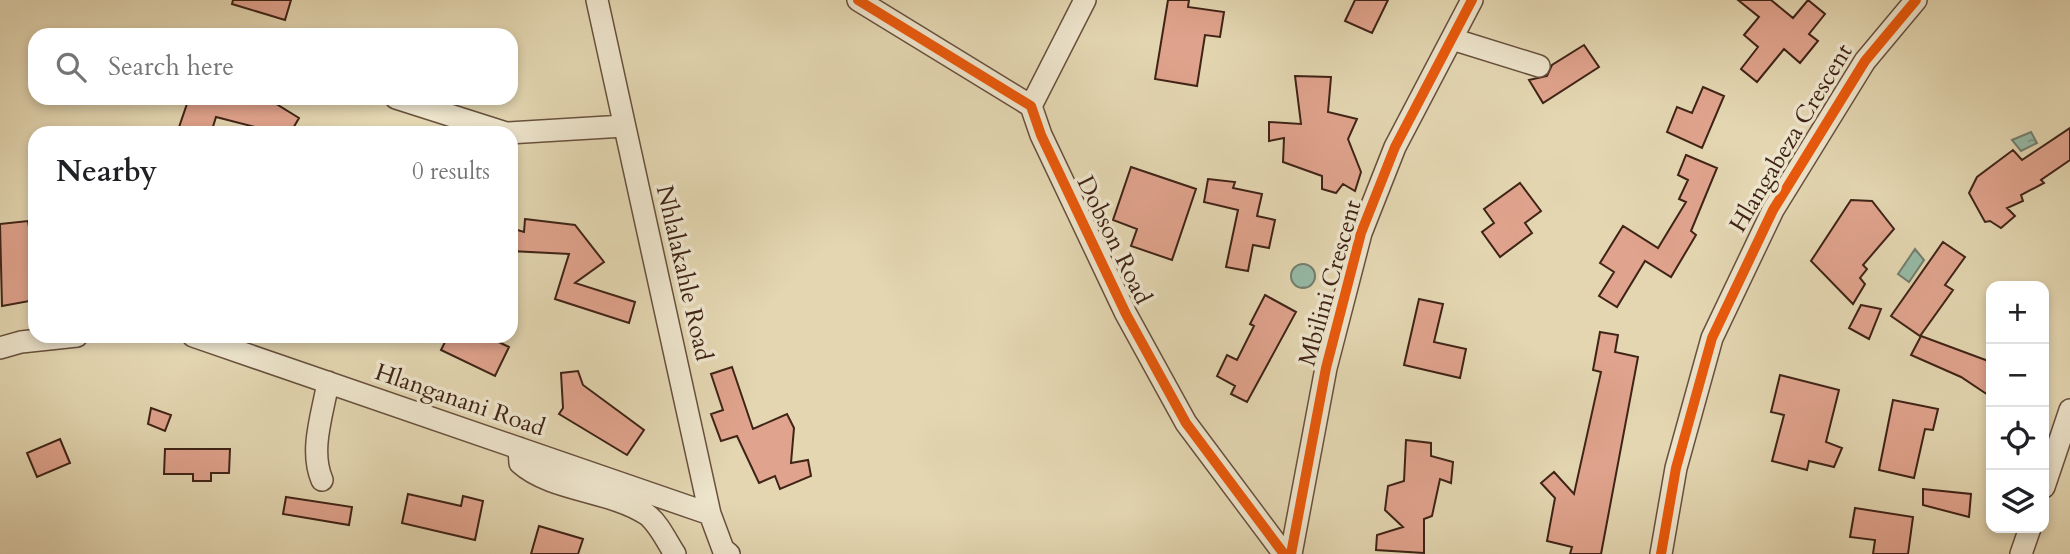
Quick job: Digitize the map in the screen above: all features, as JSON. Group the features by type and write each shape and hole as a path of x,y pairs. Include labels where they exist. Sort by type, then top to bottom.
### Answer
{"street":[{"name":"Nhlalakahle Road","path":"597,0 710,514 723,549 729,554"},
{"path":"858,0 1031,106 1085,0"},
{"name":"Mbilini Crescent","path":"1291,554 1326,368 1360,233 1395,147 1472,0"},
{"name":"Hlangabeza Crescent","path":"1661,554 1676,468 1712,338 1773,210 1865,61 1916,0"},
{"path":"1452,39 1539,65"},
{"path":"418,105 485,126"},
{"name":"Dobson Road","path":"1031,106 1041,135 1126,314 1186,423 1284,554"},
{"path":"518,132 624,127"},
{"path":"0,348 28,341"},
{"name":"Hlanganani Road","path":"214,343 710,514"},
{"path":"322,480 316,466 317,443 328,382"},
{"path":"2049,472 2070,410"},
{"path":"519,448 520,463 533,475 617,501 648,515 674,554"},
{"path":"2021,554 2028,533"}],"water":[{"path":"2031,132 2037,143 2021,151 2012,140"},
{"path":"1915,249 1924,260 1909,282 1898,274"},
{"path":"1303,264 1311,268 1315,276 1311,284 1303,288 1295,284 1291,276 1295,268"}],"building":[{"path":"233,0 291,0 285,20 232,4"},
{"path":"1168,0 1189,0 1188,7 1224,12 1220,37 1205,35 1197,86 1155,79"},
{"path":"1355,0 1388,0 1372,33 1345,21"},
{"path":"1738,0 1771,0 1793,18 1808,0 1825,14 1809,34 1818,41 1800,63 1784,49 1757,82 1741,69 1758,47 1744,35 1759,17"},
{"path":"1584,45 1599,67 1543,103 1529,80 1547,76 1552,65"},
{"path":"1295,76 1331,77 1328,112 1357,119 1348,139 1361,172 1355,191 1343,184 1336,193 1322,189 1322,176 1283,162 1284,138 1269,141 1269,122 1301,124"},
{"path":"1703,87 1724,96 1702,148 1667,132 1677,107 1692,113"},
{"path":"187,105 278,105 299,118 294,126 251,126 216,117 213,126 179,126"},
{"path":"2070,128 2070,160 2041,180 2044,183 2021,195 2023,201 2007,208 2015,216 2001,228 1990,221 1985,222 1969,193 1977,177 2013,150 2022,160"},
{"path":"1686,155 1717,168 1691,231 1696,235 1671,277 1645,261 1617,307 1599,296 1614,272 1600,263 1623,226 1658,248 1686,202 1679,199 1688,180 1678,175"},
{"path":"1131,167 1196,189 1172,260 1131,246 1137,229 1113,220"},
{"path":"1208,179 1235,182 1233,188 1262,194 1257,216 1275,220 1269,248 1253,245 1248,271 1226,267 1238,210 1204,202"},
{"path":"1520,183 1541,211 1525,223 1532,233 1500,257 1482,232 1494,223 1484,209"},
{"path":"1851,200 1872,201 1894,229 1863,265 1867,269 1860,278 1865,284 1853,304 1811,261"},
{"path":"525,219 575,225 604,262 575,283 635,302 629,323 555,299 569,254 518,251 518,230 524,232"},
{"path":"28,221 28,301 2,306 0,224"},
{"path":"1943,242 1965,257 1945,285 1953,290 1920,336 1891,316"},
{"path":"1265,295 1296,312 1247,402 1231,394 1235,386 1217,376 1227,355 1237,360 1254,326 1250,324"},
{"path":"1419,299 1443,304 1434,342 1466,349 1460,378 1404,365"},
{"path":"1861,305 1881,309 1869,339 1849,328"},
{"path":"1600,332 1618,335 1615,352 1638,357 1601,554 1570,554 1572,547 1547,541 1555,498 1541,483 1554,472 1574,494 1601,372 1593,370"},
{"path":"1921,336 1986,360 1986,394 1961,377 1911,355"},
{"path":"444,343 501,343 509,347 495,376 441,350"},
{"path":"732,367 753,429 787,414 794,428 791,463 808,460 811,476 780,489 775,476 759,483 737,436 721,441 711,414 723,410 711,374"},
{"path":"578,371 583,385 644,430 627,455 559,414 563,408 561,373"},
{"path":"1780,375 1839,390 1826,442 1842,448 1834,467 1809,461 1807,470 1772,461 1784,415 1771,412"},
{"path":"1893,400 1938,409 1933,430 1925,429 1914,478 1879,470"},
{"path":"151,408 171,415 165,431 148,424"},
{"path":"60,439 70,463 37,477 27,453"},
{"path":"1406,440 1431,443 1431,456 1453,462 1451,483 1440,479 1432,516 1424,519 1424,553 1376,550 1377,535 1403,527 1385,510 1388,486 1404,481"},
{"path":"165,449 230,449 229,473 211,473 211,481 193,481 193,474 164,474"},
{"path":"1923,489 1971,494 1969,517 1923,505"},
{"path":"408,494 461,506 463,496 483,501 475,540 402,523"},
{"path":"286,497 352,507 349,525 283,514"},
{"path":"1855,508 1913,517 1908,554 1873,554 1875,540 1850,537"},
{"path":"539,526 583,539 578,554 531,554"}],"cycle path":[{"path":"858,0 1031,106 1041,135 1126,314 1186,423 1284,554"},
{"path":"1291,554 1326,368 1361,233 1395,147 1472,0"},
{"path":"1661,554 1676,468 1712,338 1773,210 1865,61 1916,0"}]}
